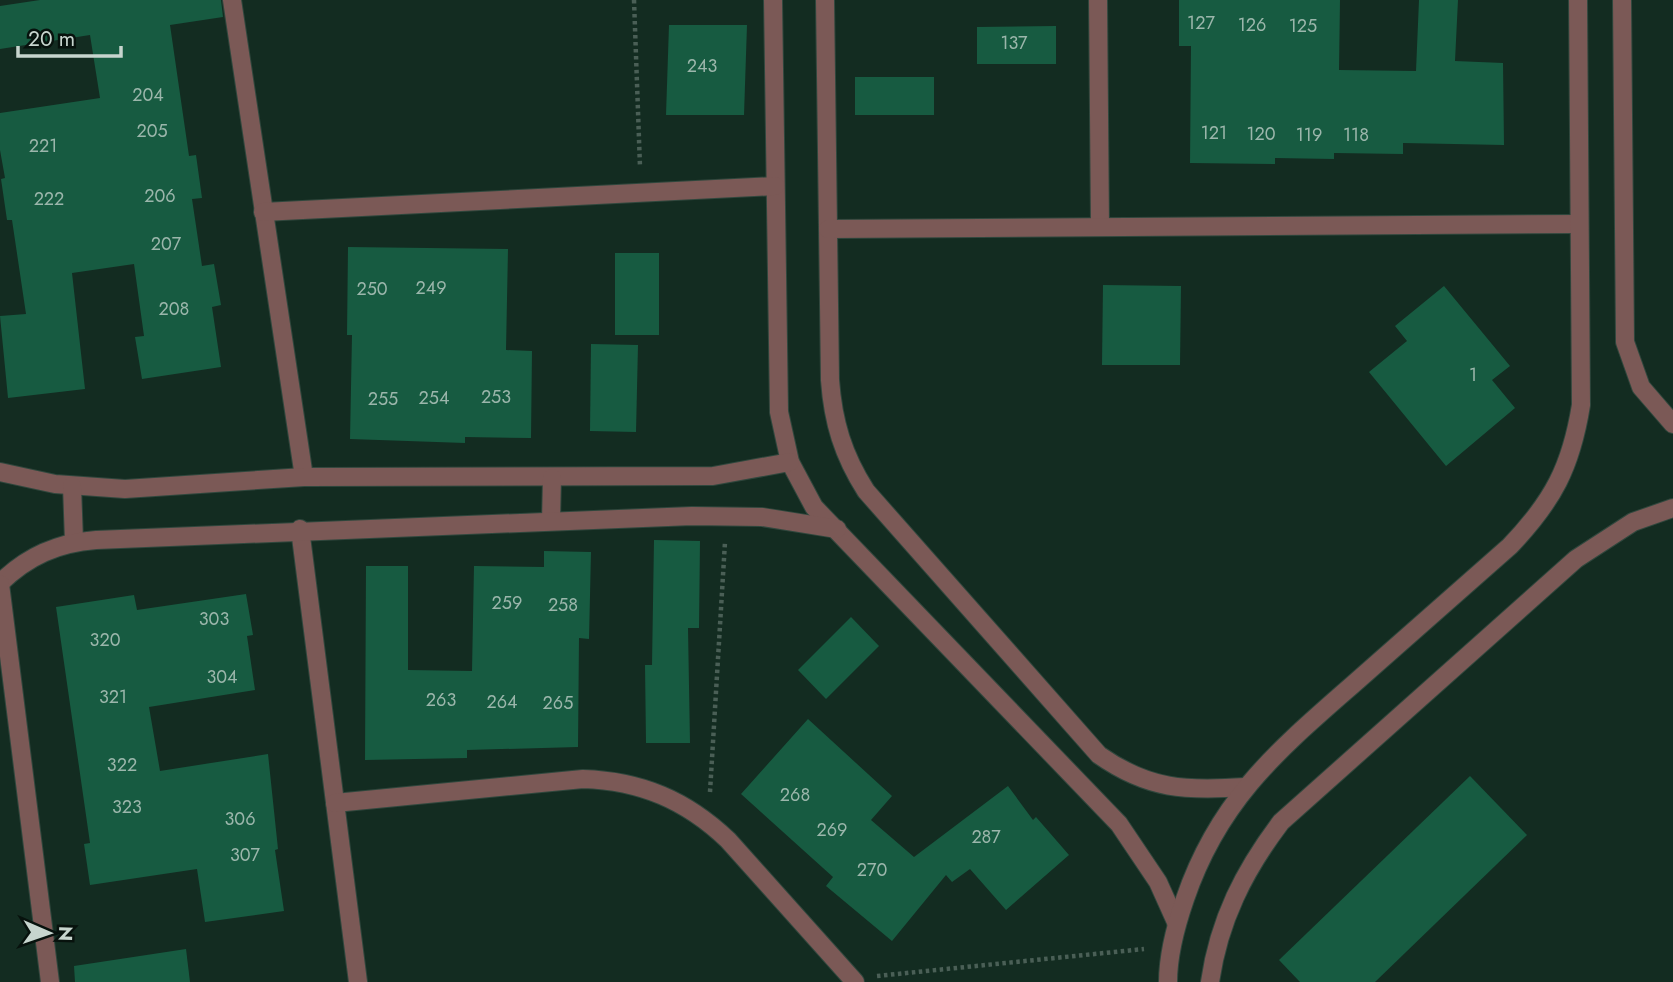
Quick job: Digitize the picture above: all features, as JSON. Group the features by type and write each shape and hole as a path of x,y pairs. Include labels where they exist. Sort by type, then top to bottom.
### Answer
{"street":[{"path":"232,0 304,477"},
{"path":"773,0 779,412 790,462 814,507 1097,798 1140,852 1176,922"},
{"path":"825,0 832,409 850,466 866,491 1099,755 1135,777 1177,789 1245,787"},
{"path":"1098,0 1100,226"},
{"path":"1168,982 1176,922 1200,858 1219,821 1245,787 1290,741 1510,546 1538,517 1560,483 1574,445 1581,405 1578,0"},
{"path":"1622,0 1625,342 1641,387 1673,424"},
{"path":"263,212 775,186"},
{"path":"828,229 1579,224"},
{"path":"0,472 72,486 125,489 304,477 713,476 790,462"},
{"path":"551,521 552,478"},
{"path":"72,486 74,541"},
{"path":"1210,982 1215,950 1230,904 1252,861 1281,822 1576,559 1633,522 1673,508"},
{"path":"50,982 0,583 33,556 74,541 300,529 762,517 837,529"},
{"path":"300,529 358,982"},
{"path":"335,803 583,779 610,780 662,793 708,821 854,980"}],"path":[{"path":"634,0 640,192"},
{"path":"708,821 727,517"},
{"path":"854,980 1173,947"}],"building":[{"path":"40,0 221,0 223,17 170,25 189,156 196,155 202,198 192,199 202,266 214,264 221,305 212,307 221,367 142,379 135,337 144,336 134,264 72,273 85,389 8,398 0,316 26,314 12,220 7,220 1,179 5,178 0,150 0,113 100,98 90,35 0,49 0,6"},
{"path":"1179,0 1340,0 1339,70 1416,71 1419,0 1458,0 1455,61 1503,63 1504,145 1403,143 1403,154 1334,153 1334,159 1275,158 1275,164 1190,163 1191,46 1179,46"},
{"path":"669,25 747,25 744,115 666,115"},
{"path":"1056,26 1056,64 977,64 977,27"},
{"path":"855,77 934,77 934,115 855,115"},
{"path":"348,247 508,249 506,350 532,351 531,438 465,437 465,443 350,439 352,335 347,335"},
{"path":"615,253 659,253 659,335 615,335"},
{"path":"1103,285 1181,286 1180,365 1102,365"},
{"path":"1444,286 1510,366 1492,380 1515,408 1446,466 1369,372 1407,341 1395,326"},
{"path":"591,344 638,345 636,432 590,431"},
{"path":"654,540 700,541 699,628 688,628 690,743 646,743 645,665 652,665"},
{"path":"544,551 591,552 589,639 579,638 578,747 467,750 467,758 365,760 366,566 408,566 408,670 472,671 474,566 544,567"},
{"path":"246,594 253,635 247,636 255,690 149,707 160,771 268,754 278,849 275,850 284,911 205,922 197,869 90,885 84,844 90,843 56,607 134,595 137,610"},
{"path":"851,617 879,646 826,699 798,670"},
{"path":"808,719 892,796 871,820 914,857 1008,786 1033,820 1036,817 1069,855 1006,910 970,869 952,882 946,875 892,941 826,886 833,877 741,794"},
{"path":"1470,776 1527,835 1375,982 1300,982 1279,960"},
{"path":"186,949 190,982 75,982 74,966"}]}
